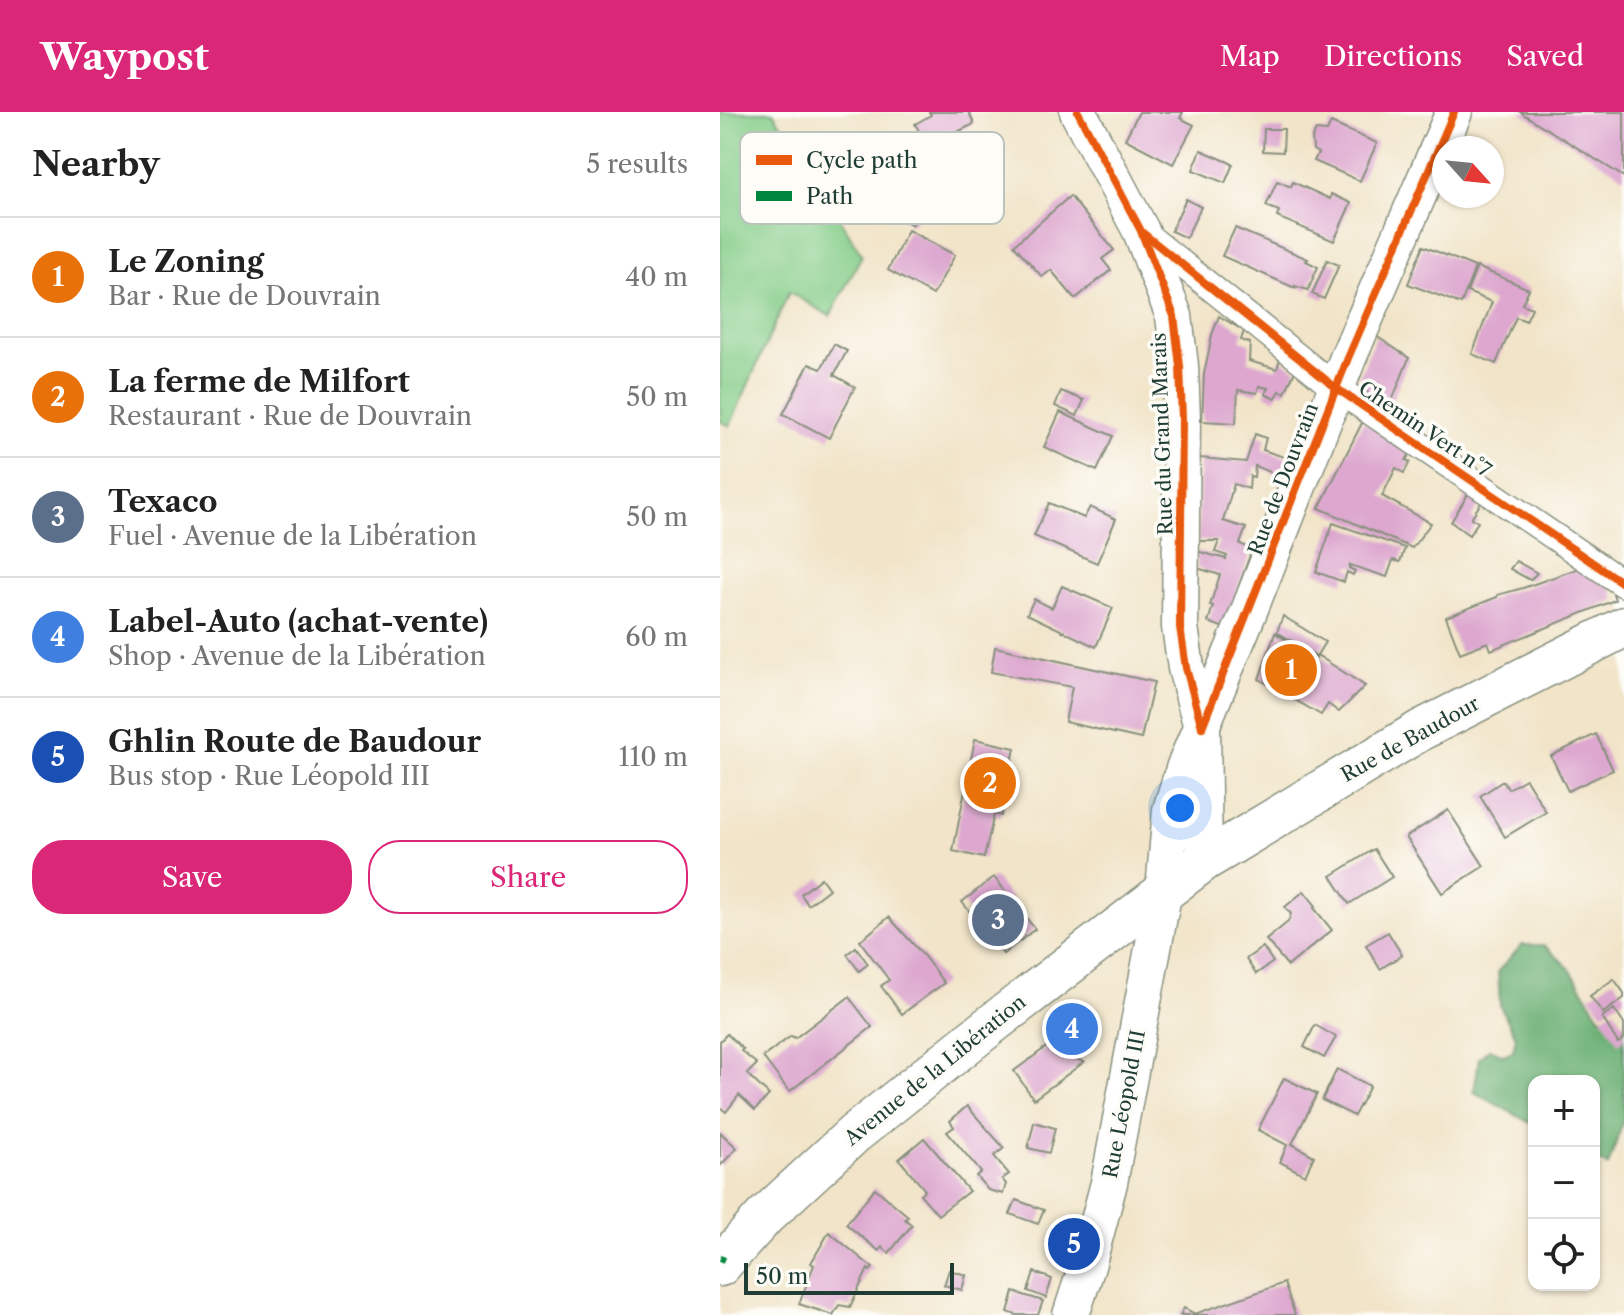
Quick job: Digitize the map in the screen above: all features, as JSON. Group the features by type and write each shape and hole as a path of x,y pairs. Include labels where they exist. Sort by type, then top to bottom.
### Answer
{"main road":[{"name":"Rue de Baudour","path":"1164,890 1204,861 1421,730 1624,627"},
{"name":"Avenue de la Libération","path":"720,1266 765,1216 854,1134 1164,890"}],"street":[{"name":"Rue du Grand Marais","path":"1078,112 1141,231 1174,316 1182,419 1180,627 1186,668 1202,727"},
{"name":"Rue de Douvrain","path":"1164,890 1171,810 1185,766 1336,388 1454,112"},
{"name":"Chemin Vert n°7","path":"1141,231 1336,388 1624,584"},
{"name":"Rue de Douvrain","path":"1202,727 1204,861"},
{"name":"Rue Léopold III","path":"1071,1315 1109,1183 1164,890"}],"green space":[{"path":"720,112 773,112 785,132 740,132 740,224 843,224 862,255 830,316 789,292 730,426 720,421"},
{"path":"1522,945 1544,945 1569,968 1600,1016 1624,1025 1624,1119 1608,1166 1600,1162 1600,1075 1528,1075 1528,1122 1474,1092 1479,1058 1489,1049 1504,1055 1513,1051 1516,1037 1500,1006 1498,971"}],"building":[{"path":"929,112 969,112 974,124 957,132 920,132 915,124 931,115"},
{"path":"1139,112 1183,112 1180,118 1194,125 1173,164 1125,139"},
{"path":"1520,112 1624,112 1624,177"},
{"path":"1331,123 1377,143 1360,181 1314,161 1318,153 1313,150 1312,137 1316,130 1327,131"},
{"path":"1264,129 1284,129 1283,152 1263,151"},
{"path":"1201,150 1233,164 1225,183 1193,170"},
{"path":"1277,181 1291,187 1293,182 1330,199 1331,194 1351,203 1334,241 1277,217 1279,211 1266,206"},
{"path":"1070,196 1114,250 1102,259 1111,270 1075,299 1051,270 1042,277 1014,245"},
{"path":"1186,199 1201,207 1186,238 1171,231"},
{"path":"1235,228 1308,259 1306,261 1318,267 1308,290 1295,288 1222,256"},
{"path":"908,230 955,255 933,295 888,270"},
{"path":"1423,246 1475,267 1461,304 1408,284"},
{"path":"1327,260 1339,265 1324,299 1312,294"},
{"path":"1477,267 1529,289 1522,304 1532,308 1526,321 1516,317 1496,364 1472,354 1492,302 1467,292"},
{"path":"1219,316 1244,331 1241,340 1250,343 1249,361 1277,369 1280,359 1296,369 1285,393 1280,391 1275,399 1265,394 1268,388 1259,386 1257,393 1238,390 1236,423 1202,421 1204,374"},
{"path":"1376,336 1409,358 1389,408 1356,385"},
{"path":"834,344 847,351 834,375 855,387 829,438 783,414 809,364 821,369"},
{"path":"1061,391 1084,400 1077,416 1055,406"},
{"path":"1060,412 1113,436 1097,471 1044,447"},
{"path":"1363,421 1411,452 1404,473 1396,468 1382,496 1431,523 1412,548 1319,508"},
{"path":"1255,434 1266,438 1263,450 1287,458 1280,476 1255,466 1249,489 1234,484 1223,521 1246,528 1240,544 1252,549 1224,628 1208,622 1220,575 1197,568 1197,551 1226,559 1227,556 1215,552 1219,541 1198,541 1200,458 1246,462"},
{"path":"1470,491 1483,500 1471,518 1478,522 1469,535 1451,522"},
{"path":"1049,503 1084,518 1090,507 1116,519 1097,563 1034,536"},
{"path":"1333,523 1405,548 1400,562 1393,560 1387,577 1350,565 1349,568 1355,571 1353,575 1347,572 1344,582 1316,572"},
{"path":"1516,561 1537,573 1530,580 1510,569"},
{"path":"1582,567 1585,573 1593,571 1609,581 1615,600 1491,650 1488,642 1460,653 1446,617 1497,595"},
{"path":"1062,586 1113,608 1096,647 1027,614 1034,599 1052,608"},
{"path":"1283,616 1325,642 1317,655 1365,686 1339,712 1328,704 1321,715 1259,679 1275,633 1316,658 1277,632"},
{"path":"995,647 1154,682 1141,739 1065,722 1072,687 991,672"},
{"path":"1596,734 1613,770 1568,791 1551,756"},
{"path":"975,739 1015,748 1001,816 994,814 984,858 953,851"},
{"path":"1526,779 1546,812 1505,837 1480,796 1503,781 1508,789"},
{"path":"1448,810 1484,866 1442,893 1406,837"},
{"path":"1374,849 1392,877 1349,904 1331,876"},
{"path":"994,877 1035,929 1003,954 962,902"},
{"path":"821,878 829,889 808,905 801,894"},
{"path":"1304,891 1332,930 1288,966 1266,940 1288,922 1291,914 1285,907"},
{"path":"889,917 944,983 902,1014 881,986 889,980 860,941"},
{"path":"1388,932 1402,955 1380,969 1366,945"},
{"path":"856,947 868,964 859,971 847,954"},
{"path":"1263,947 1273,962 1256,974 1246,959"},
{"path":"1614,979 1624,998 1603,1013 1590,996"},
{"path":"849,997 872,1027 788,1090 763,1057 791,1036 795,1038"},
{"path":"1614,1009 1624,1024 1624,1039 1618,1043 1602,1017"},
{"path":"1315,1025 1336,1037 1324,1058 1304,1047"},
{"path":"727,1034 757,1064 747,1074 769,1095 755,1110 739,1095 726,1112 720,1107 720,1041"},
{"path":"1049,1045 1055,1056 1060,1053 1084,1062 1034,1099 1014,1071"},
{"path":"1337,1069 1370,1086 1354,1116 1322,1100"},
{"path":"1284,1078 1317,1094 1292,1144 1314,1156 1305,1175 1280,1162 1287,1145 1258,1130"},
{"path":"967,1106 1004,1148 994,1156 1009,1174 1002,1179 1006,1184 1003,1194 988,1190 976,1176 981,1172 947,1132 954,1127 950,1121"},
{"path":"1034,1122 1055,1128 1049,1153 1028,1148"},
{"path":"720,1132 737,1148 720,1166"},
{"path":"924,1138 969,1191 938,1215 920,1194 925,1190 899,1159"},
{"path":"875,1188 908,1216 905,1219 912,1225 889,1253 882,1247 879,1251 846,1224"},
{"path":"1016,1200 1044,1210 1038,1224 1010,1214"},
{"path":"829,1232 873,1268 868,1269 850,1307 839,1305 833,1315 799,1304 814,1265 811,1263"},
{"path":"1067,1245 1073,1247 1070,1259 1063,1257"},
{"path":"949,1270 966,1275 962,1290 944,1285"},
{"path":"1034,1272 1052,1279 1046,1298 1028,1291"},
{"path":"1284,1283 1295,1315 1180,1315 1184,1308 1195,1314"},
{"path":"1014,1292 1043,1301 1038,1315 1008,1312"}],"marked path":[{"path":"720,1258 725,1260"}],"cycle path":[{"path":"1078,112 1141,231 1174,316 1182,419 1180,627 1186,668 1202,727"},
{"path":"1202,727 1348,358 1454,112"},
{"path":"1144,234 1336,388 1624,584"}],"place":[{"name":"Le Zoning","path":"1291,670"},
{"name":"La ferme de Milfort","path":"990,783"},
{"name":"Texaco","path":"998,920"},
{"name":"Label-Auto (achat-vente)","path":"1072,1029"},
{"name":"Ghlin Route de Baudour","path":"1074,1244"}]}
